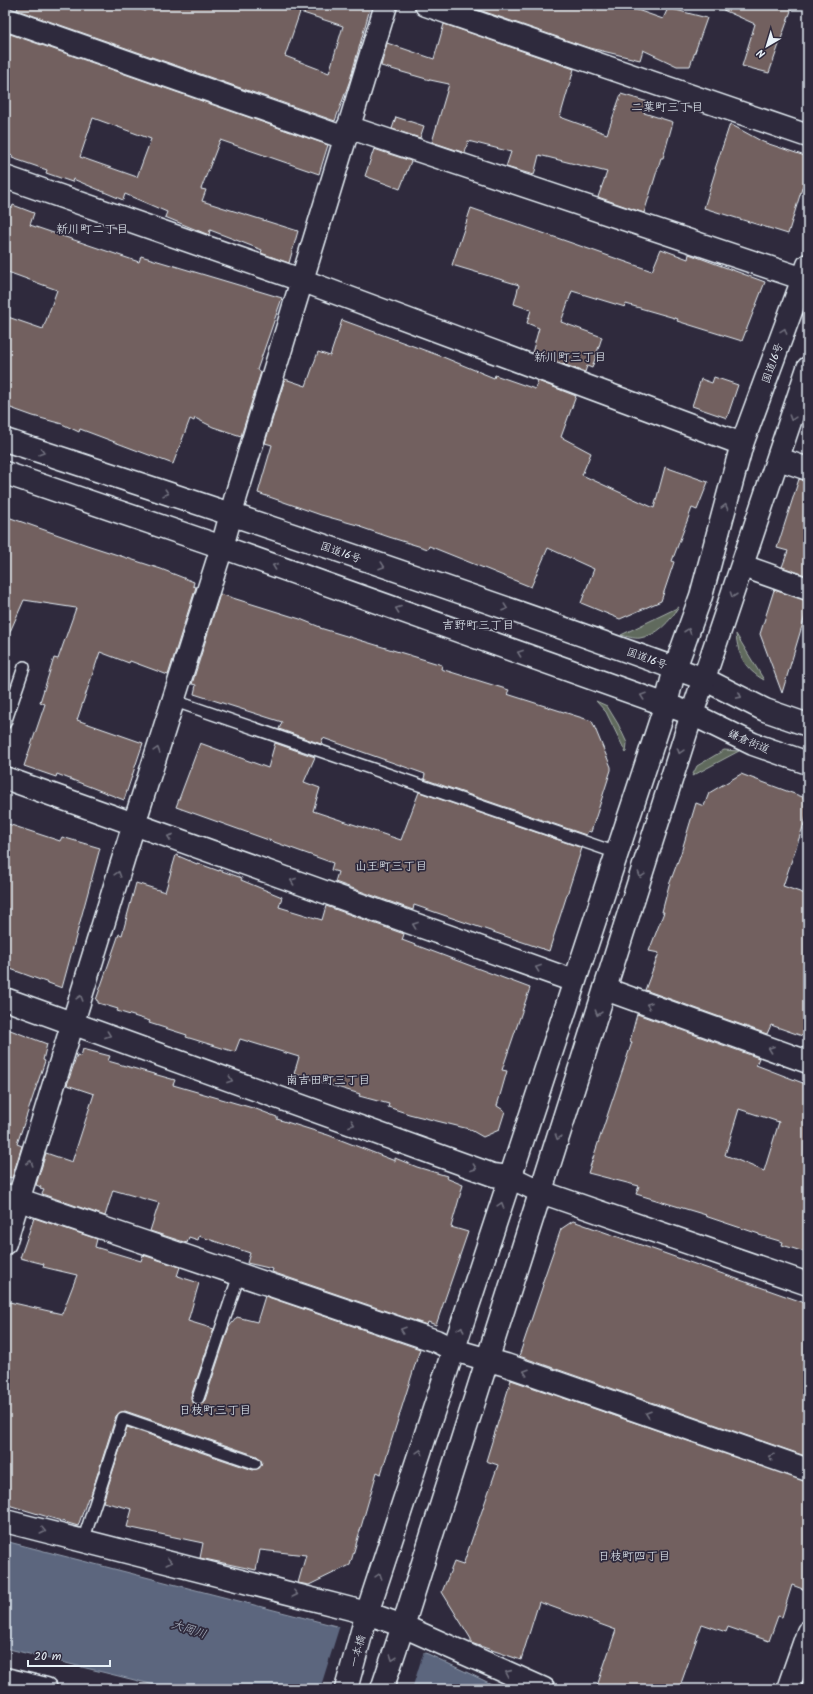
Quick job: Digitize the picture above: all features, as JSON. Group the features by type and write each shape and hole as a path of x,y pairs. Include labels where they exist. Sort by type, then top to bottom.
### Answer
{"main road":[{"path":"5,1243 12,1198 73,1023 172,700 222,547 386,5"},
{"path":"426,5 808,136"},
{"path":"5,19 347,132 806,272"},
{"path":"5,177 302,280 742,444"},
{"name":"国道16号","path":"510,1177 666,704 675,668 701,596 742,444 806,272"},
{"path":"382,1689 692,714 779,459 808,368"},
{"name":"国道16号","path":"5,440 231,514 599,640 704,679"},
{"path":"779,459 808,469"},
{"path":"5,473 222,547 692,714"},
{"path":"743,566 808,589"},
{"path":"704,679 765,710 808,725"},
{"name":"鎌倉街道","path":"692,714 753,744 808,763"},
{"path":"5,778 574,981"},
{"path":"605,989 808,1062"},
{"path":"5,999 493,1175 510,1177 541,1192 808,1284"},
{"name":"一本橋","path":"346,1689 367,1613 510,1177"},
{"path":"12,1198 436,1341 454,1350 488,1359 808,1470"},
{"path":"5,1521 367,1613 403,1626 544,1689"},
{"path":"788,1689 808,1632"},
{"path":"5,1679 46,1689"}],"lane":[{"path":"5,722 24,667"},
{"path":"172,700 617,853"},
{"path":"198,1398 239,1275"},
{"path":"83,1541 123,1418 254,1463"}],"green space":[{"path":"679,607 667,623 652,634 638,638 621,635"},
{"path":"736,634 764,680 757,676 747,666 741,655"},
{"path":"596,701 607,706 618,724 627,743 626,753 606,712"},
{"path":"724,750 739,751 692,776 697,766"}],"water":[{"name":"大岡川","path":"5,1541 336,1626 428,1654 502,1689 171,1689 5,1648"}],"pier":[{"path":"340,1625 424,1651 412,1689 320,1689"}],"building":[{"path":"19,5 128,5 145,11 148,5 371,5 350,80 335,121 17,10","holes":["300,12 343,26 329,73 285,56"]},
{"path":"465,5 623,5 663,19 668,8 707,18 690,66 677,66 643,50 640,60 586,47"},
{"path":"712,5 793,5 769,73 742,66 755,24"},
{"path":"444,24 574,69 560,117 607,134 621,94 648,102 644,113 673,122 663,158 661,158 644,213 598,197 607,172 539,155 534,175 506,167 511,152 468,141 465,153 432,142 449,84 381,66 387,43 434,59"},
{"path":"10,34 328,145 319,174 220,140 201,189 206,190 202,201 298,231 289,263 261,253 262,250 210,230 209,235 165,217 167,212 125,194 123,200 73,179 72,182 46,173 47,170 12,158 13,156 5,153 5,50","holes":["93,118 151,139 137,177 80,157"]},
{"path":"396,117 424,126 420,138 392,129"},
{"path":"730,124 763,142 808,157 808,169 788,234 704,208"},
{"path":"374,149 411,161 400,189 365,176"},
{"path":"13,205 34,213 30,225 139,262 141,256 282,298 257,370 261,372 241,436 213,427 195,418 194,421 190,419 173,464 80,429 79,432 62,424 5,406 5,316 43,329 57,290 5,271 5,206 12,208"},
{"path":"471,208 652,271 661,249 688,259 689,254 765,282 742,341 677,321 678,319 626,304 625,307 572,291 561,322 602,337 592,368 587,366 585,372 532,353 539,328 527,323 531,310 514,304 519,285 452,265"},
{"path":"342,320 443,357 494,378 495,375 535,389 538,381 576,396 561,437 591,453 582,475 654,508 665,467 708,482 697,510 692,508 672,561 674,562 661,601 620,619 581,603 594,569 548,548 531,587 429,546 428,549 389,537 360,527 361,526 321,515 258,493 272,445 265,443 285,379 306,386 318,352 330,356"},
{"path":"714,377 738,385 727,418 692,406 701,379 712,383"},
{"path":"799,479 808,481 808,576 782,567 788,551 777,548"},
{"path":"5,516 161,569 194,582 193,586 196,587 168,675 100,652 77,720 143,743 124,800 57,774 56,777 24,766 45,704 40,702 54,658 58,659 76,608 24,600 5,643"},
{"path":"774,590 808,601 808,606 782,693 760,634"},
{"path":"220,594 300,619 320,628 442,665 441,669 509,690 507,694 592,721 611,770 591,832 588,831 586,835 424,779 425,774 323,738 321,744 279,729 282,722 194,694 196,685 192,684"},
{"path":"200,743 268,768 275,743 315,757 304,782 320,788 313,811 401,840 419,792 582,848 549,951 414,905 413,910 335,882 338,872 331,870 333,863 176,807"},
{"path":"741,774 808,799 808,812 783,886 808,895 808,1038 771,1025 767,1034 645,990 659,953 649,951 664,912 662,912 669,885 681,853 696,803 704,806 709,793"},
{"path":"5,823 60,841 62,837 100,848 62,988 5,967"},
{"path":"176,855 197,864 242,878 241,880 282,897 279,907 322,920 326,906 404,934 402,940 530,988 502,1070 507,1071 497,1106 505,1111 499,1130 483,1137 469,1129 409,1114 388,1107 389,1104 359,1096 360,1094 294,1074 299,1057 240,1039 235,1052 186,1037 187,1035 149,1023 150,1021 117,1011 118,1009 98,1003 96,1000 119,934 122,935 136,883 165,892"},
{"path":"637,1014 759,1058 756,1065 808,1085 808,1253 782,1245 783,1242 705,1216 706,1215 636,1194 639,1186 588,1173 632,1042 630,1041","holes":["739,1109 779,1122 764,1171 725,1155"]},
{"path":"5,1028 47,1044 43,1060 45,1061 17,1144 22,1146 12,1178 5,1176"},
{"path":"83,1049 110,1056 108,1061 175,1080 173,1085 256,1109 277,1117 277,1119 328,1135 395,1161 395,1158 417,1167 447,1176 446,1178 463,1185 451,1227 468,1232 436,1325 428,1322 427,1325 272,1272 273,1269 247,1263 250,1253 199,1236 198,1240 189,1237 187,1243 150,1231 159,1203 113,1190 105,1216 42,1194 44,1190 40,1189 41,1187 36,1185 46,1153 72,1162 94,1094 67,1085 77,1055 81,1056"},
{"path":"34,1218 97,1239 95,1247 141,1261 143,1255 180,1267 177,1276 199,1283 188,1321 214,1329 191,1396 191,1400 195,1404 200,1405 205,1400 229,1327 237,1317 257,1322 265,1296 420,1349 381,1474 377,1472 350,1565 309,1585 298,1583 306,1555 260,1550 256,1570 200,1558 203,1543 127,1527 132,1509 103,1502 127,1427 253,1470 259,1468 262,1462 257,1456 125,1411 116,1416 90,1498 88,1498 78,1526 5,1504 5,1301 62,1314 77,1275 43,1267 44,1264 20,1258"},
{"path":"573,1221 808,1304 808,1457 519,1356 561,1229"},
{"path":"511,1380 808,1482 808,1591 792,1585 782,1617 778,1616 769,1641 728,1627 726,1632 702,1624 679,1689 596,1689 616,1630 539,1602 521,1660 471,1643 471,1639 442,1592 454,1562 463,1565 498,1465 486,1461"}],"district":[{"name":"二葉町三丁目","path":"667,107"},
{"name":"新川町二丁目","path":"92,229"},
{"name":"新川町三丁目","path":"570,357"},
{"name":"吉野町三丁目","path":"478,625"},
{"name":"山王町三丁目","path":"391,866"},
{"name":"南吉田町三丁目","path":"328,1080"},
{"name":"日枝町三丁目","path":"215,1410"},
{"name":"日枝町四丁目","path":"634,1556"}]}
